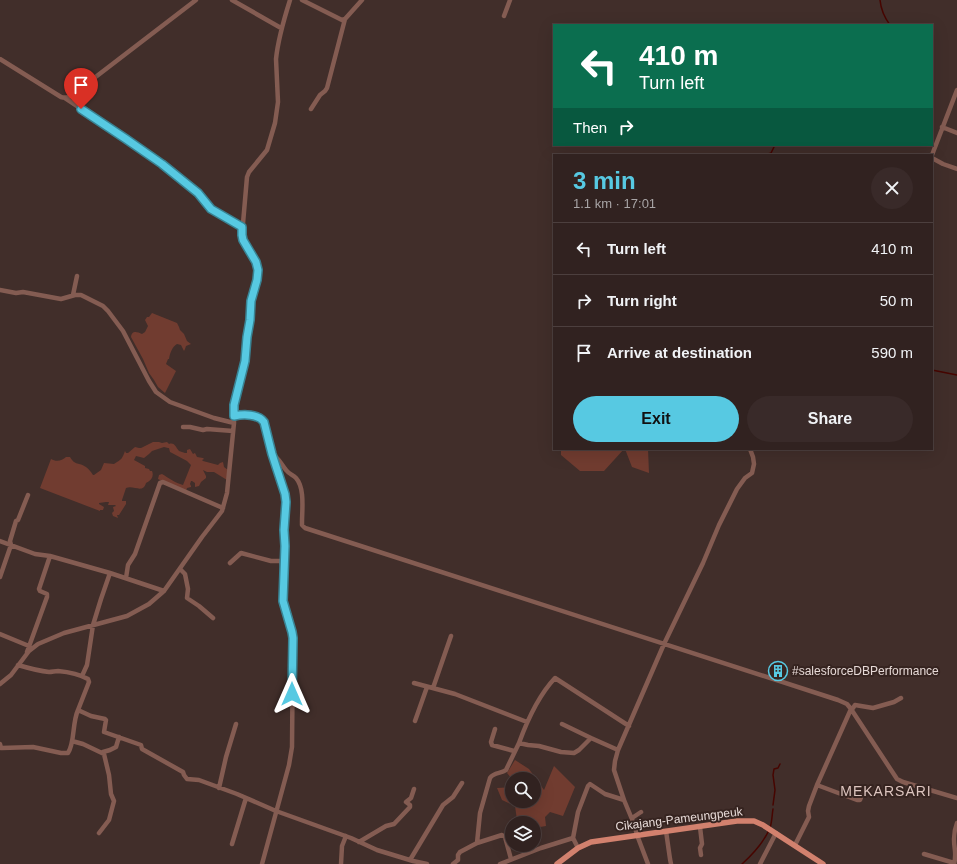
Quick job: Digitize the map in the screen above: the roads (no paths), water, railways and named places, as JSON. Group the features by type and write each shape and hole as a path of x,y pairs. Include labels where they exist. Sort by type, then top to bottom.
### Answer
{"main road":[{"name":"Cikajang-Pameungpeuk","path":"557,864 578,848 591,842 737,821 750,821 757,822 772,830 824,864"}],"street":[{"path":"65,98 76,92 196,0"},
{"path":"232,0 281,28"},
{"path":"0,684 7,679 34,646 64,633 108,622 134,613 149,604 164,591 223,508 227,493 234,423 234,405 245,361 251,301 257,280 258,270 256,262 243,240 242,235 246,177 267,150 274,127 278,102 276,59 281,28 290,0"},
{"path":"302,0 339,19 345,19"},
{"path":"311,108 327,88 345,19 362,0"},
{"path":"504,16 510,0"},
{"path":"0,59 61,97 65,98 126,139 162,164 198,193 211,209 242,227"},
{"path":"932,154 942,127 956,97 957,90"},
{"path":"942,127 957,132"},
{"path":"933,159 943,164 957,168"},
{"path":"73,295 76,276"},
{"path":"0,290 16,293 23,292 61,299 78,294 103,306 124,331 151,386 156,392 170,402 205,415 234,423"},
{"path":"234,416 246,414 258,418 264,422 286,502 284,523 285,546 283,601 293,638 292,747 289,765 262,864"},
{"path":"183,427 233,432"},
{"path":"648,864 636,835 632,818 614,770 615,761 618,750 664,644 736,489 745,478 752,473 754,464 750,450"},
{"path":"272,454 277,457 286,471 295,477 300,484 303,498 302,525 305,528 838,700 847,704 851,709 897,779 957,798"},
{"path":"126,578 128,565 135,554 160,483 163,482 223,508"},
{"path":"0,576 11,545 10,541 16,522 28,495"},
{"path":"0,541 35,554 50,556 110,573 164,591"},
{"path":"230,563 241,553 271,561 280,561 284,574"},
{"path":"26,655 47,597 47,594 39,589 50,556"},
{"path":"180,569 185,574 188,589 186,598 200,606 212,618"},
{"path":"82,676 87,665 93,625 110,573"},
{"path":"0,634 29,646"},
{"path":"433,688 451,636"},
{"path":"0,744 1,748 33,747 61,753 70,752 74,722 89,682 89,680 72,672 56,670 51,672 18,665"},
{"path":"477,842 480,813 490,778 494,774 505,771 507,768 534,708 554,678 629,726"},
{"path":"414,683 458,696 527,722"},
{"path":"415,721 427,687"},
{"path":"795,845 809,817 809,806 851,709 855,705 873,708 894,702 901,698"},
{"path":"78,710 91,716 105,719 104,732 141,745 142,749 183,772 187,779 199,780 276,811 346,836 377,850 427,864"},
{"path":"219,788 236,724"},
{"path":"562,724 618,750"},
{"path":"495,729 491,742 492,745 514,751"},
{"path":"72,741 103,752 116,747 119,737"},
{"path":"519,743 539,746 561,752 574,753 580,750 591,738"},
{"path":"99,833 110,818 114,801 103,752"},
{"path":"410,860 443,805 453,798 462,783"},
{"path":"578,848 573,838 578,812 588,786 590,784 605,794 624,800"},
{"path":"818,785 857,800 860,800 862,795"},
{"path":"359,842 396,822 410,806 406,802 411,798 414,789"},
{"path":"232,844 246,798"},
{"path":"632,818 641,812"},
{"path":"924,854 954,864 957,857 954,832 957,823"},
{"path":"700,827 702,844 700,848 701,855"},
{"path":"760,864 772,830"},
{"path":"666,831 671,864"},
{"path":"453,864 458,860 458,855 460,852 477,842 499,835 504,836 511,859"},
{"path":"341,864 342,846 346,836"},
{"path":"502,864 511,859 573,838"}],"waterway":[{"path":"880,0 883,13 889,24"},
{"path":"768,154 771,153 774,146"},
{"path":"933,370 957,375"},
{"path":"773,805 775,790 773,775 774,769 778,768 780,764"},
{"path":"742,864 758,848 768,833 771,826 773,809"}],"place":[{"name":"#salesforceDBPerformance","path":"778,671"}],"district":[{"name":"MEKARSARI","path":"886,791"}]}
